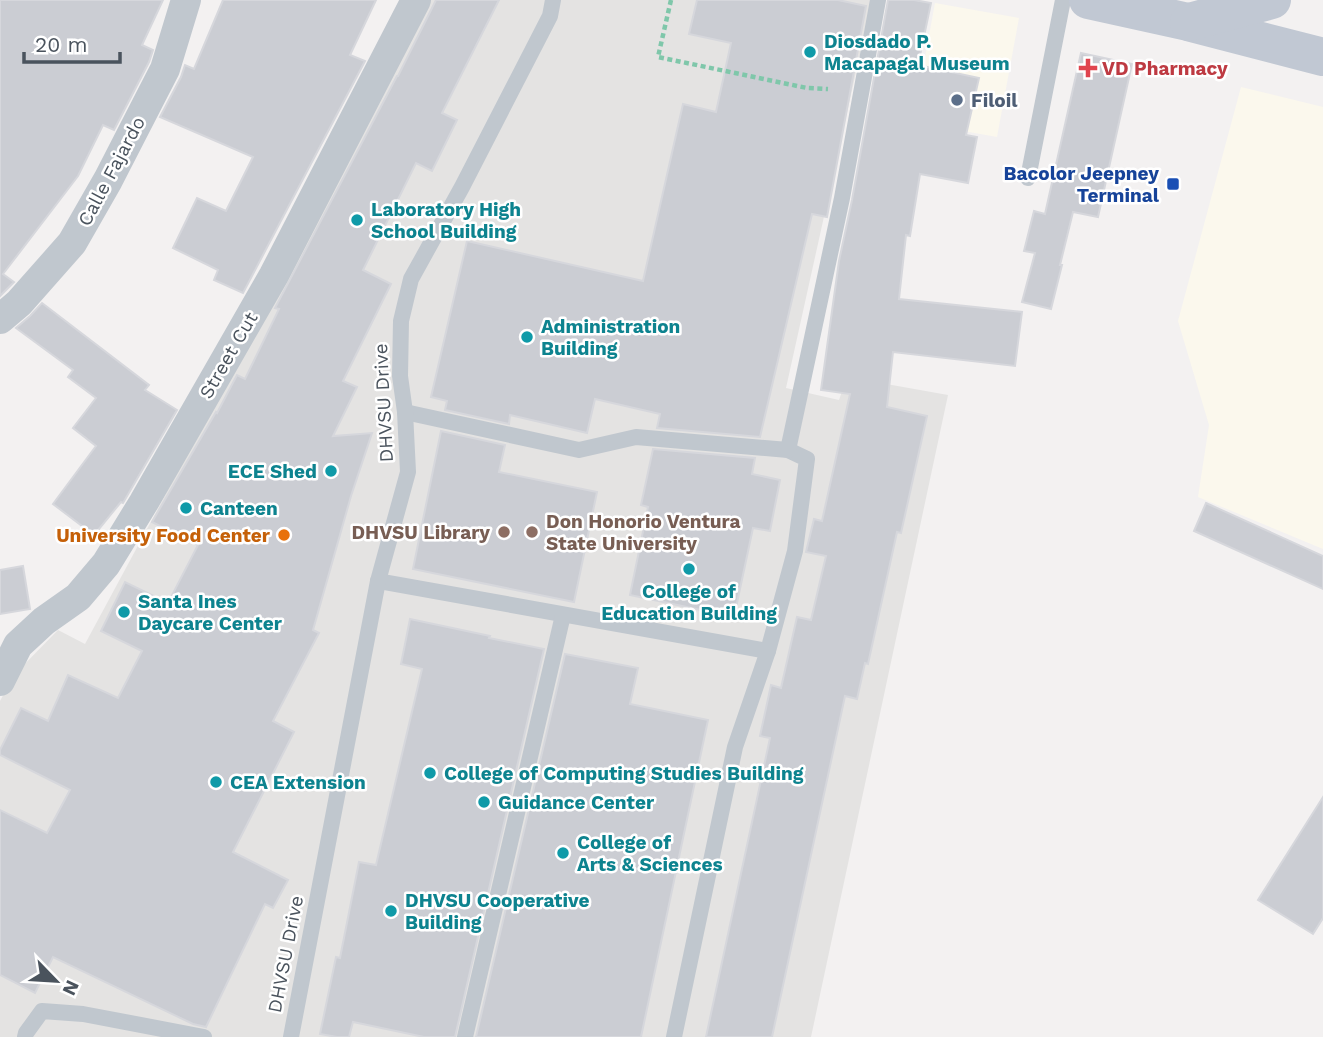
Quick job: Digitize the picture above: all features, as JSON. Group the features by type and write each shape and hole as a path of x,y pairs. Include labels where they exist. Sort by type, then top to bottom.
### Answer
{"main road":[{"path":"1088,0 1188,22 1323,57"},
{"path":"1188,22 1272,0"}],"street":[{"name":"Calle Fajardo","path":"0,319 19,303 72,243 165,69 186,0"},
{"name":"Street Cut","path":"0,681 18,645 44,621 78,597 106,564 144,502 274,275 416,0"}],"lane":[{"name":"DHVSU Drive","path":"290,1037 378,581 408,472 400,376 401,321 411,279 462,187 550,16 553,0"},
{"path":"788,450 842,198 878,0"},
{"path":"1028,178 1063,0"},
{"path":"405,412 579,450 636,437 788,450 807,459 795,551 768,651 735,747 674,1037"},
{"path":"378,581 768,651"},
{"path":"465,1037 563,615"},
{"path":"25,1037 42,1011 83,1014 204,1037"}],"path":[{"path":"671,0 658,57 807,89 828,89"}],"shaded area":[{"name":"Don Honorio Ventura State University","path":"426,0 872,0 786,388 839,400 847,377 948,395 811,1037 0,1037 0,701 14,675 58,630 85,644 356,141"},
{"path":"935,3 1019,18 997,137 913,122"},
{"path":"1241,87 1323,107 1323,549 1198,497 1209,425 1178,321"}],"building":[{"path":"0,0 163,0 142,45 153,50 149,62 114,130 103,125 78,176 3,274 14,282 0,296"},
{"path":"223,0 376,0 350,55 365,61 243,293 214,280 218,270 173,248 197,198 226,211 253,157 160,117 185,65 194,69"},
{"path":"436,0 499,0 442,113 457,120 432,171 416,163 363,270 391,284 343,381 357,387 333,436 372,433 313,630 319,633 273,721 294,732 233,852 288,880 273,908 265,904 206,1027 193,1024 53,957 35,993 0,975 0,810 47,833 70,790 0,755 0,750 21,708 48,721 68,675 118,698 142,651 101,631 125,582 168,603 198,545 152,522 237,375 245,379 279,309 275,308"},
{"path":"697,0 838,0 866,6 827,217 812,214 760,437 657,428 660,414 595,399 587,433 510,415 509,424 445,410 447,401 431,397 467,241 643,281 683,104 716,112 731,43 689,34"},
{"path":"888,0 931,3 918,65 979,78 966,135 977,137 968,183 920,174 910,236 906,235 899,299 1022,312 1015,366 893,352 887,407 927,416 901,533 897,532 868,664 865,663 857,699 845,696 772,1037 706,1037 770,738 760,736 771,685 781,688 797,617 811,620 826,556 806,552 814,519 822,521 850,394 821,390 839,261"},
{"path":"1081,53 1132,64 1098,217 1073,212 1051,309 1022,302 1035,253 1024,251 1034,211 1045,214"},
{"path":"42,303 149,385 145,390 177,410 123,503 121,502 94,535 53,504 96,446 73,428 96,398 68,377 73,370 16,328"},
{"name":"DHVSU Library","path":"441,431 505,445 499,472 597,492 574,602 413,569"},
{"path":"653,449 755,458 752,474 780,480 770,531 753,528 734,617 630,595 648,507 641,505"},
{"path":"1206,503 1323,556 1323,589 1194,531"},
{"path":"23,566 30,609 0,614 0,570"},
{"path":"410,619 544,649 455,1037 424,1037 353,1022 349,1037 320,1034 336,957 340,958 359,862 376,865 422,669 401,664"},
{"path":"565,654 638,668 630,704 708,720 641,1037 476,1037"},
{"path":"1323,797 1323,918 1313,934 1258,900"}],"place":[{"name":"Diosdado P. Macapagal Museum","path":"810,52"},
{"name":"VD Pharmacy","path":"1088,68"},
{"name":"Filoil","path":"957,100"},
{"name":"Bacolor Jeepney Terminal","path":"1173,184"},
{"name":"Laboratory High School Building","path":"357,220"},
{"name":"Administration Building","path":"527,337"},
{"name":"ECE Shed","path":"331,471"},
{"name":"Canteen","path":"186,508"},
{"name":"DHVSU Library","path":"504,532"},
{"name":"Don Honorio Ventura State University","path":"532,532"},
{"name":"University Food Center","path":"284,535"},
{"name":"College of Education Building","path":"689,569"},
{"name":"Santa Ines Daycare Center","path":"124,612"},
{"name":"College of Computing Studies Building","path":"430,773"},
{"name":"CEA Extension","path":"216,782"},
{"name":"Guidance Center","path":"484,802"},
{"name":"College of Arts & Sciences","path":"563,853"},
{"name":"DHVSU Cooperative Building","path":"391,911"}]}
